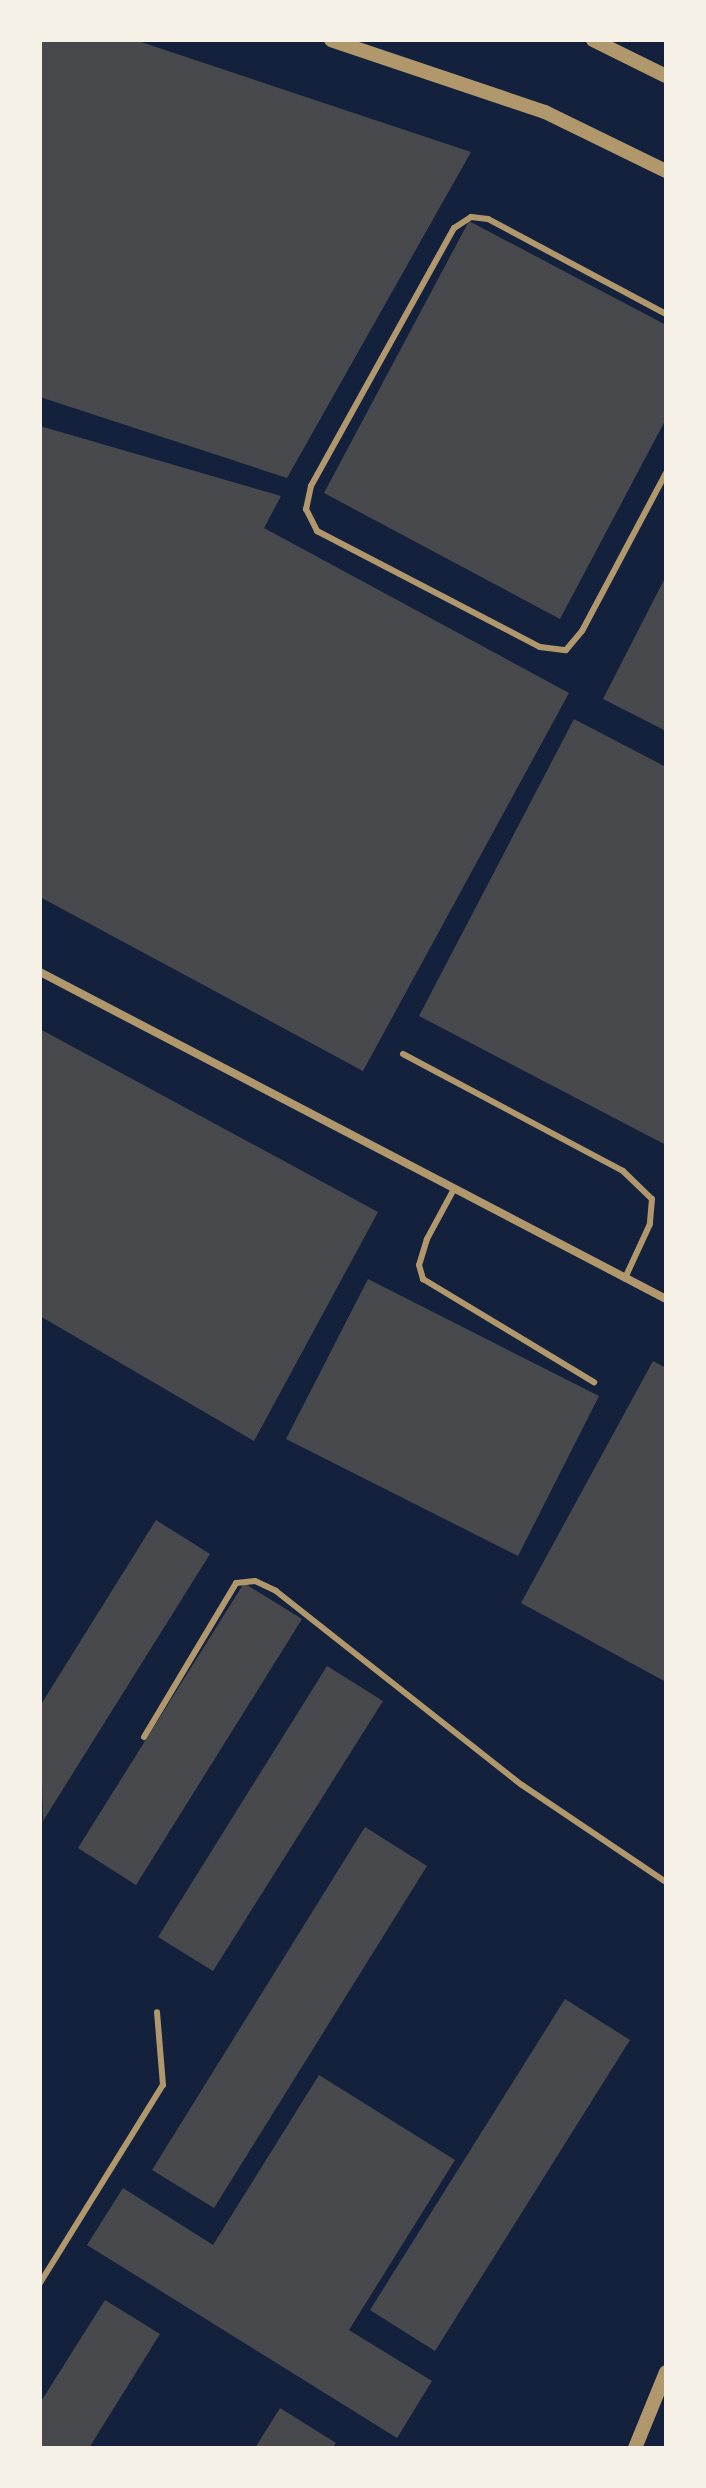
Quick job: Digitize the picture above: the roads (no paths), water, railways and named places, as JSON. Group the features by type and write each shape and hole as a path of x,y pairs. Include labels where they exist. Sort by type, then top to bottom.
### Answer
{"street":[{"path":"331,40 545,112 666,171"},
{"path":"593,40 666,76"},
{"path":"40,972 666,1299"},
{"path":"635,2448 666,2372"}],"lane":[{"path":"666,314 488,219 471,217 454,228 311,486 306,509 317,531 540,647 566,650 666,473"},
{"path":"403,1054 623,1171 652,1199 650,1224 625,1278"},
{"path":"454,1189 427,1239 419,1265 423,1279 594,1382"},
{"path":"144,1737 236,1583 255,1581 276,1591 522,1785 666,1882"},
{"path":"40,2283 163,2085 157,2012"}]}
